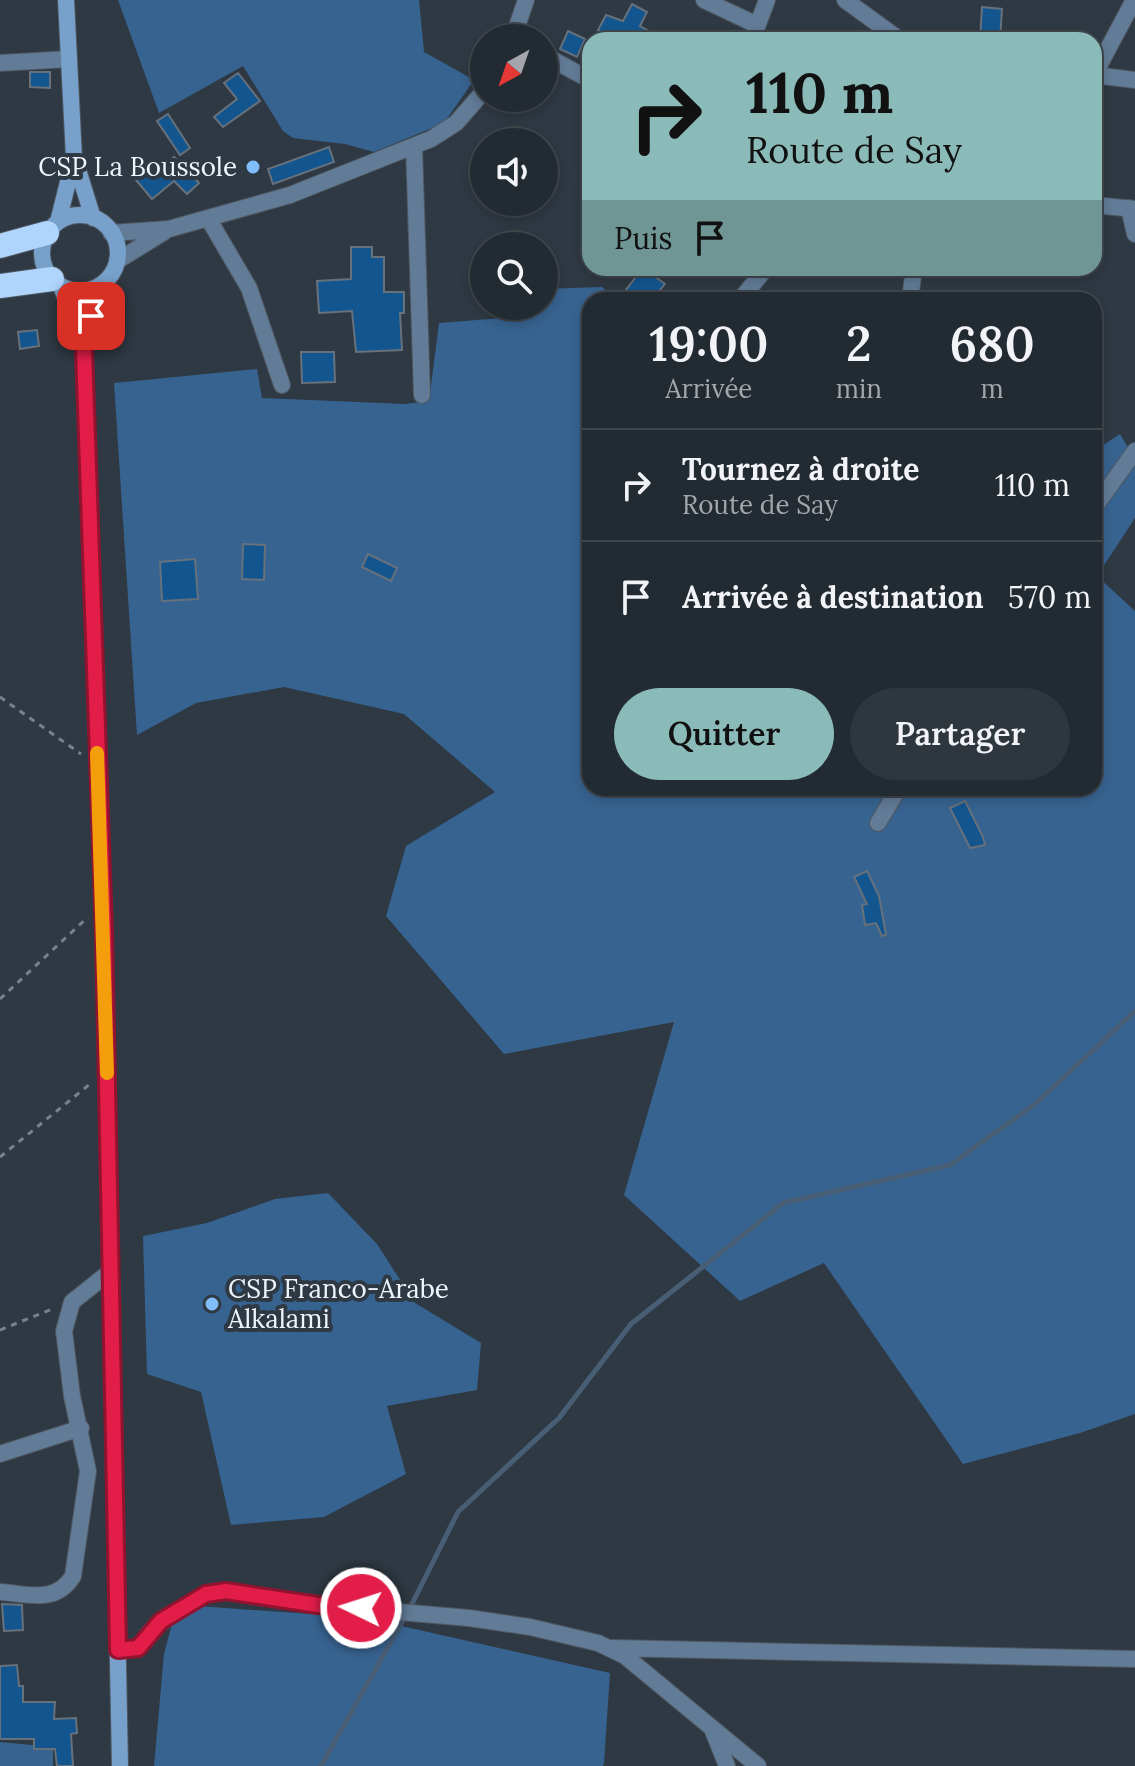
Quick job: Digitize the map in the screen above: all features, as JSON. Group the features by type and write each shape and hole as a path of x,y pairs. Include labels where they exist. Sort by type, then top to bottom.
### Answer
{"highway":[{"path":"0,246 52,228"},
{"path":"0,286 57,283"}],"main road":[{"path":"57,283 83,291 93,289 109,278 117,261 116,242 111,233 93,218 74,158 66,0"},
{"path":"74,158 52,228 41,252 46,271 57,283 84,350"},
{"path":"52,228 75,216 93,218"},
{"path":"93,289 84,350 103,903 120,1766"}],"street":[{"path":"518,24 526,0"},
{"path":"704,0 752,32"},
{"path":"754,32 767,0"},
{"path":"845,0 889,32"},
{"path":"1102,58 1134,0"},
{"path":"0,63 69,59"},
{"path":"558,63 582,76"},
{"path":"1102,73 1135,80"},
{"path":"111,233 169,229 290,195 431,139 456,123 470,107"},
{"path":"414,146 422,395"},
{"path":"1102,206 1132,208 1135,234"},
{"path":"208,218 249,288 282,385"},
{"path":"117,261 169,229"},
{"path":"746,292 760,276"},
{"path":"1102,497 1135,451"},
{"path":"878,823 894,796"},
{"path":"0,1592 51,1595 65,1589 73,1576 88,1471 72,1396 64,1331 72,1302 111,1271"},
{"path":"0,1454 81,1428"},
{"path":"118,1650 138,1648 150,1632 173,1613 206,1594 226,1591 318,1605 469,1618 530,1627 611,1648 635,1664 758,1766"},
{"path":"611,1648 1135,1659"},
{"path":"713,1730 727,1766"}],"path":[{"path":"0,697 2,703 98,765"},
{"path":"0,999 103,903"},
{"path":"0,1157 107,1071"},
{"path":"0,1330 72,1302"}],"shaded area":[{"path":"118,0 419,0 424,52 470,78 470,86 444,123 374,152 345,144 293,138 283,131 243,66 159,113"},
{"path":"602,287 608,292 582,292 582,796 1102,796 1102,581 1135,611 1135,1414 1080,1433 963,1464 824,1263 740,1301 624,1195 674,1022 504,1054 386,916 406,846 495,792 404,714 284,687 196,703 137,735 114,383 257,369 262,398 405,404 429,401 439,323 558,320 558,289"},
{"path":"1120,434 1135,459 1135,518 1102,568 1102,446"},
{"path":"328,1193 377,1244 415,1303 481,1343 477,1390 387,1406 406,1474 324,1517 231,1525 201,1392 147,1374 143,1236 207,1223 275,1199"},
{"path":"198,1606 366,1618 610,1673 603,1766 154,1766 164,1654 172,1624"},
{"path":"0,1742 53,1747 53,1766 0,1766"}],"building":[{"path":"632,4 647,12 640,26 651,32 598,30 606,15 623,21"},
{"path":"982,7 1002,9 1001,32 980,32"},
{"path":"568,31 582,38 577,57 560,49"},
{"path":"30,72 50,72 50,88 30,87"},
{"path":"238,73 260,101 223,127 214,117 237,99 224,83"},
{"path":"168,114 190,148 180,155 157,121"},
{"path":"329,147 334,162 273,184 268,169"},
{"path":"174,157 199,183 187,194 174,181 152,199 131,174 144,163 154,176"},
{"path":"351,247 372,247 372,257 384,257 384,292 404,292 404,313 400,313 402,350 356,352 352,311 319,313 317,281 351,279"},
{"path":"637,276 654,276 665,284 658,292 625,291"},
{"path":"37,330 39,346 20,349 18,332"},
{"path":"301,352 334,352 335,382 302,383"},
{"path":"243,544 265,545 264,580 242,579"},
{"path":"368,554 397,568 391,581 362,567"},
{"path":"195,559 198,599 162,601 160,562"},
{"path":"965,801 985,845 970,848 950,808"},
{"path":"867,871 879,896 886,935 882,936 876,923 865,925 862,905 867,904 854,877"},
{"path":"2,1604 22,1605 23,1630 4,1631"},
{"path":"17,1665 19,1686 23,1686 23,1702 55,1702 54,1719 76,1718 77,1733 71,1734 73,1766 57,1766 55,1749 34,1749 34,1739 0,1739 0,1666"}],"waterway":[{"path":"410,1608 458,1512 559,1418 631,1324 783,1203 950,1165 1035,1104 1135,1011"},
{"path":"321,1766 405,1617"}],"slow traffic":[{"path":"97,753 107,1073"}],"place":[{"name":"CSP La Boussole","path":"253,167"},
{"name":"CSP Franco-Arabe Alkalami","path":"212,1304"}],"route":[{"path":"91,316 84,350 104,931 118,1650 138,1648 161,1621 206,1594 226,1591 361,1608"}]}
